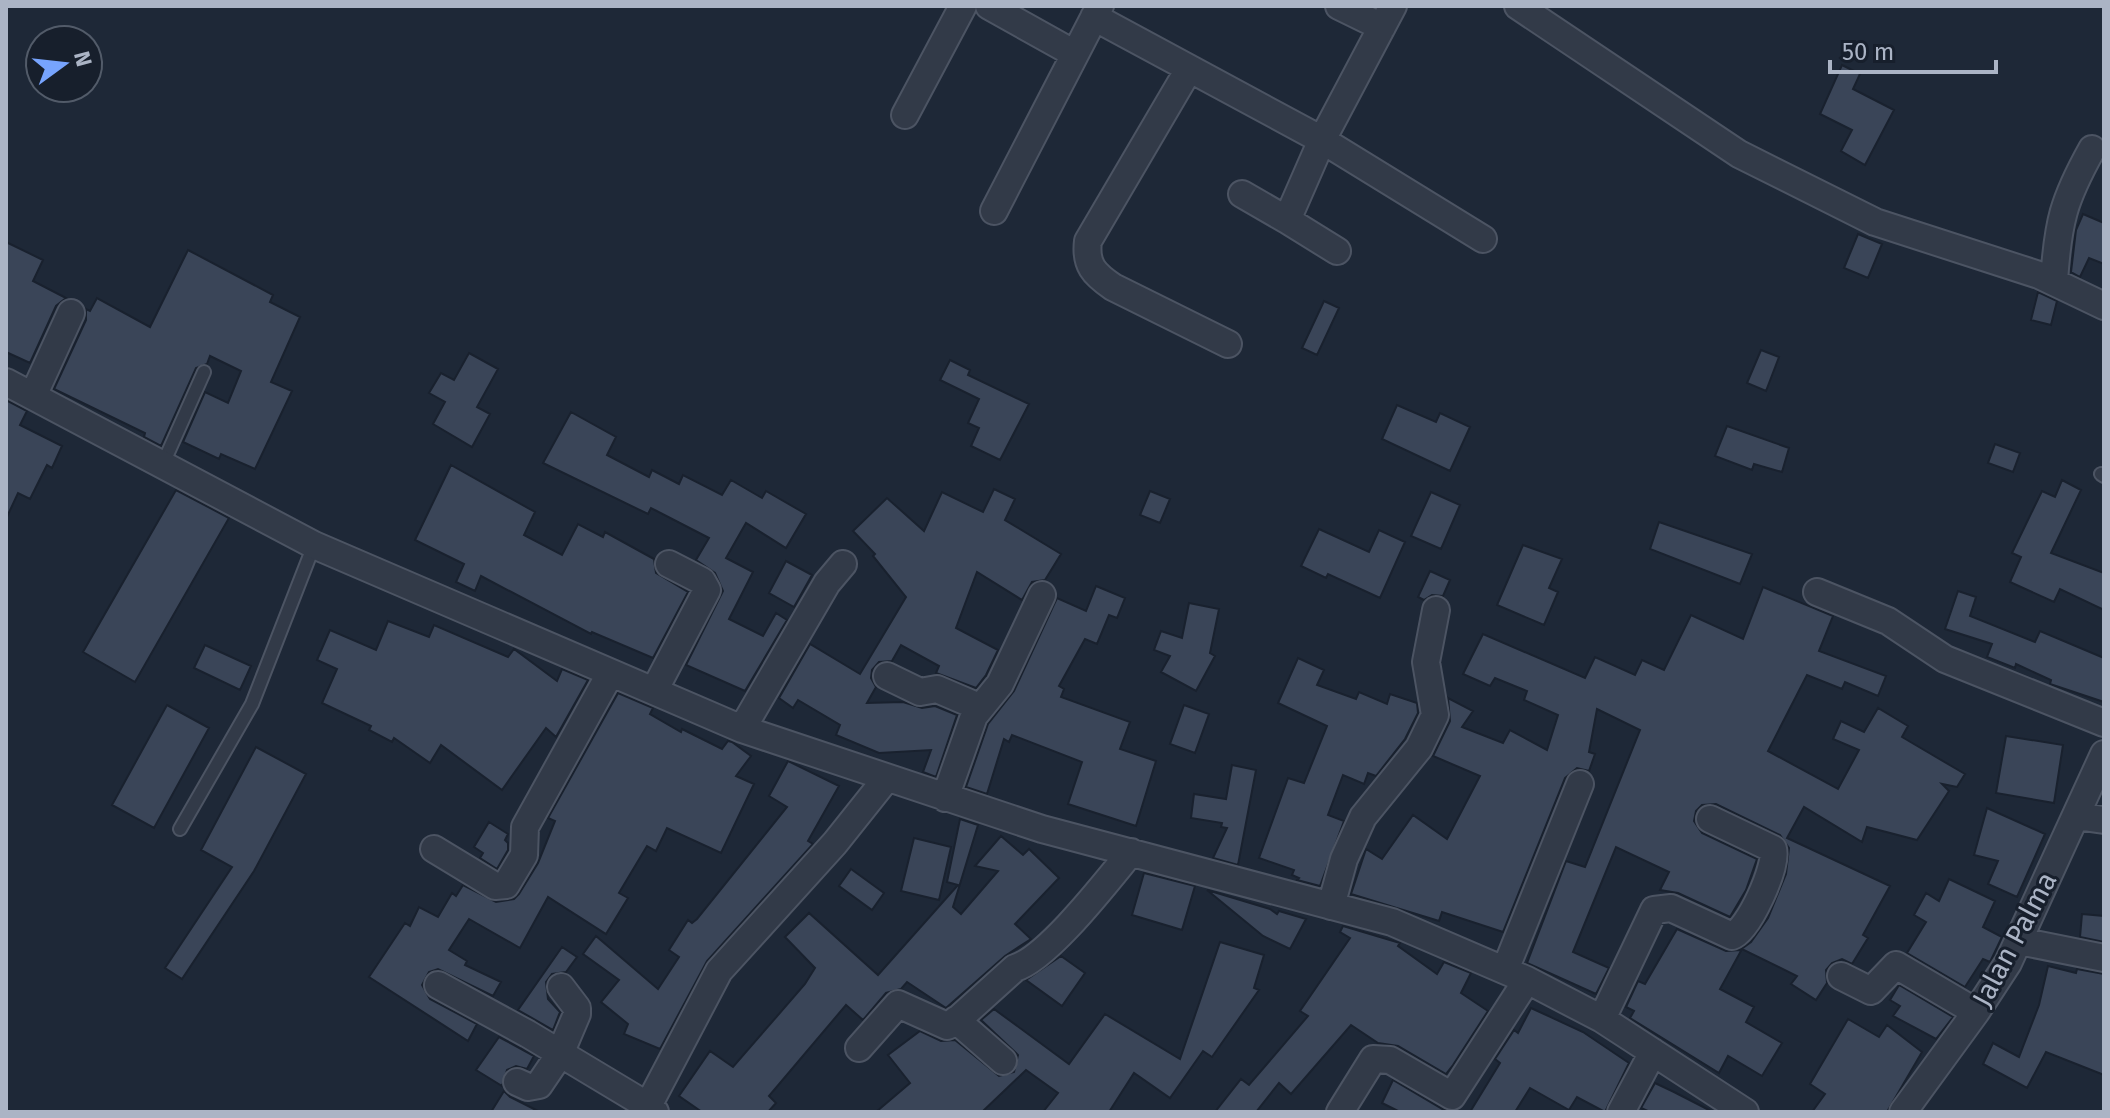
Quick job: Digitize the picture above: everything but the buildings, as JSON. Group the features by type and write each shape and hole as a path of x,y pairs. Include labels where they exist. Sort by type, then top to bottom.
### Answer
{"street":[{"path":"905,115 963,6"},
{"path":"989,6 1075,54"},
{"path":"1518,6 1739,154 1875,222 2054,281 2104,306"},
{"path":"1287,220 1322,140 1388,17 1343,7"},
{"path":"994,211 1097,11 1189,69 1322,140 1483,239"},
{"path":"1189,69 1088,241 1087,261 1098,276 1113,287 1228,344"},
{"path":"2054,281 2058,223 2073,183 2092,149"},
{"path":"1242,194 1337,251"},
{"path":"33,396 71,313"},
{"path":"6,382 314,545 742,729 945,798 1392,922 1516,975 1602,1019 1735,1109"},
{"path":"654,691 707,590 702,581 669,564"},
{"path":"742,729 827,583 843,564"},
{"path":"1817,592 1888,621 1945,659 2104,723"},
{"path":"945,798 979,707 1000,684 1042,595"},
{"path":"1331,906 1344,859 1363,817 1419,748 1435,715 1426,662 1436,610"},
{"path":"434,849 495,886 506,885 524,855 525,827 610,674"},
{"path":"887,676 920,692 937,689 979,707"},
{"name":"Jalan Palma","path":"1903,1112 1976,1012 2019,941 2104,754"},
{"path":"438,985 651,1109 719,971 835,843 886,779"},
{"path":"1340,1112 1373,1059 1390,1060 1448,1104 1516,975 1580,784"},
{"path":"2076,816 2104,820"},
{"path":"1602,1019 1654,910 1671,908 1732,936 1743,930 1769,876 1775,857 1773,849 1710,819"},
{"path":"859,1048 898,1004 947,1026 956,1020 1015,968 1026,965 1045,948 1131,852"},
{"path":"2019,941 2104,958"},
{"path":"1841,976 1871,991 1896,965 1976,1012"},
{"path":"517,1082 528,1087 539,1085 560,1054 577,1014 577,1008 561,987"},
{"path":"956,1020 1003,1061"},
{"path":"1621,1112 1653,1052"}],"lane":[{"path":"162,466 204,372"},
{"path":"180,829 252,704 314,545"}]}
